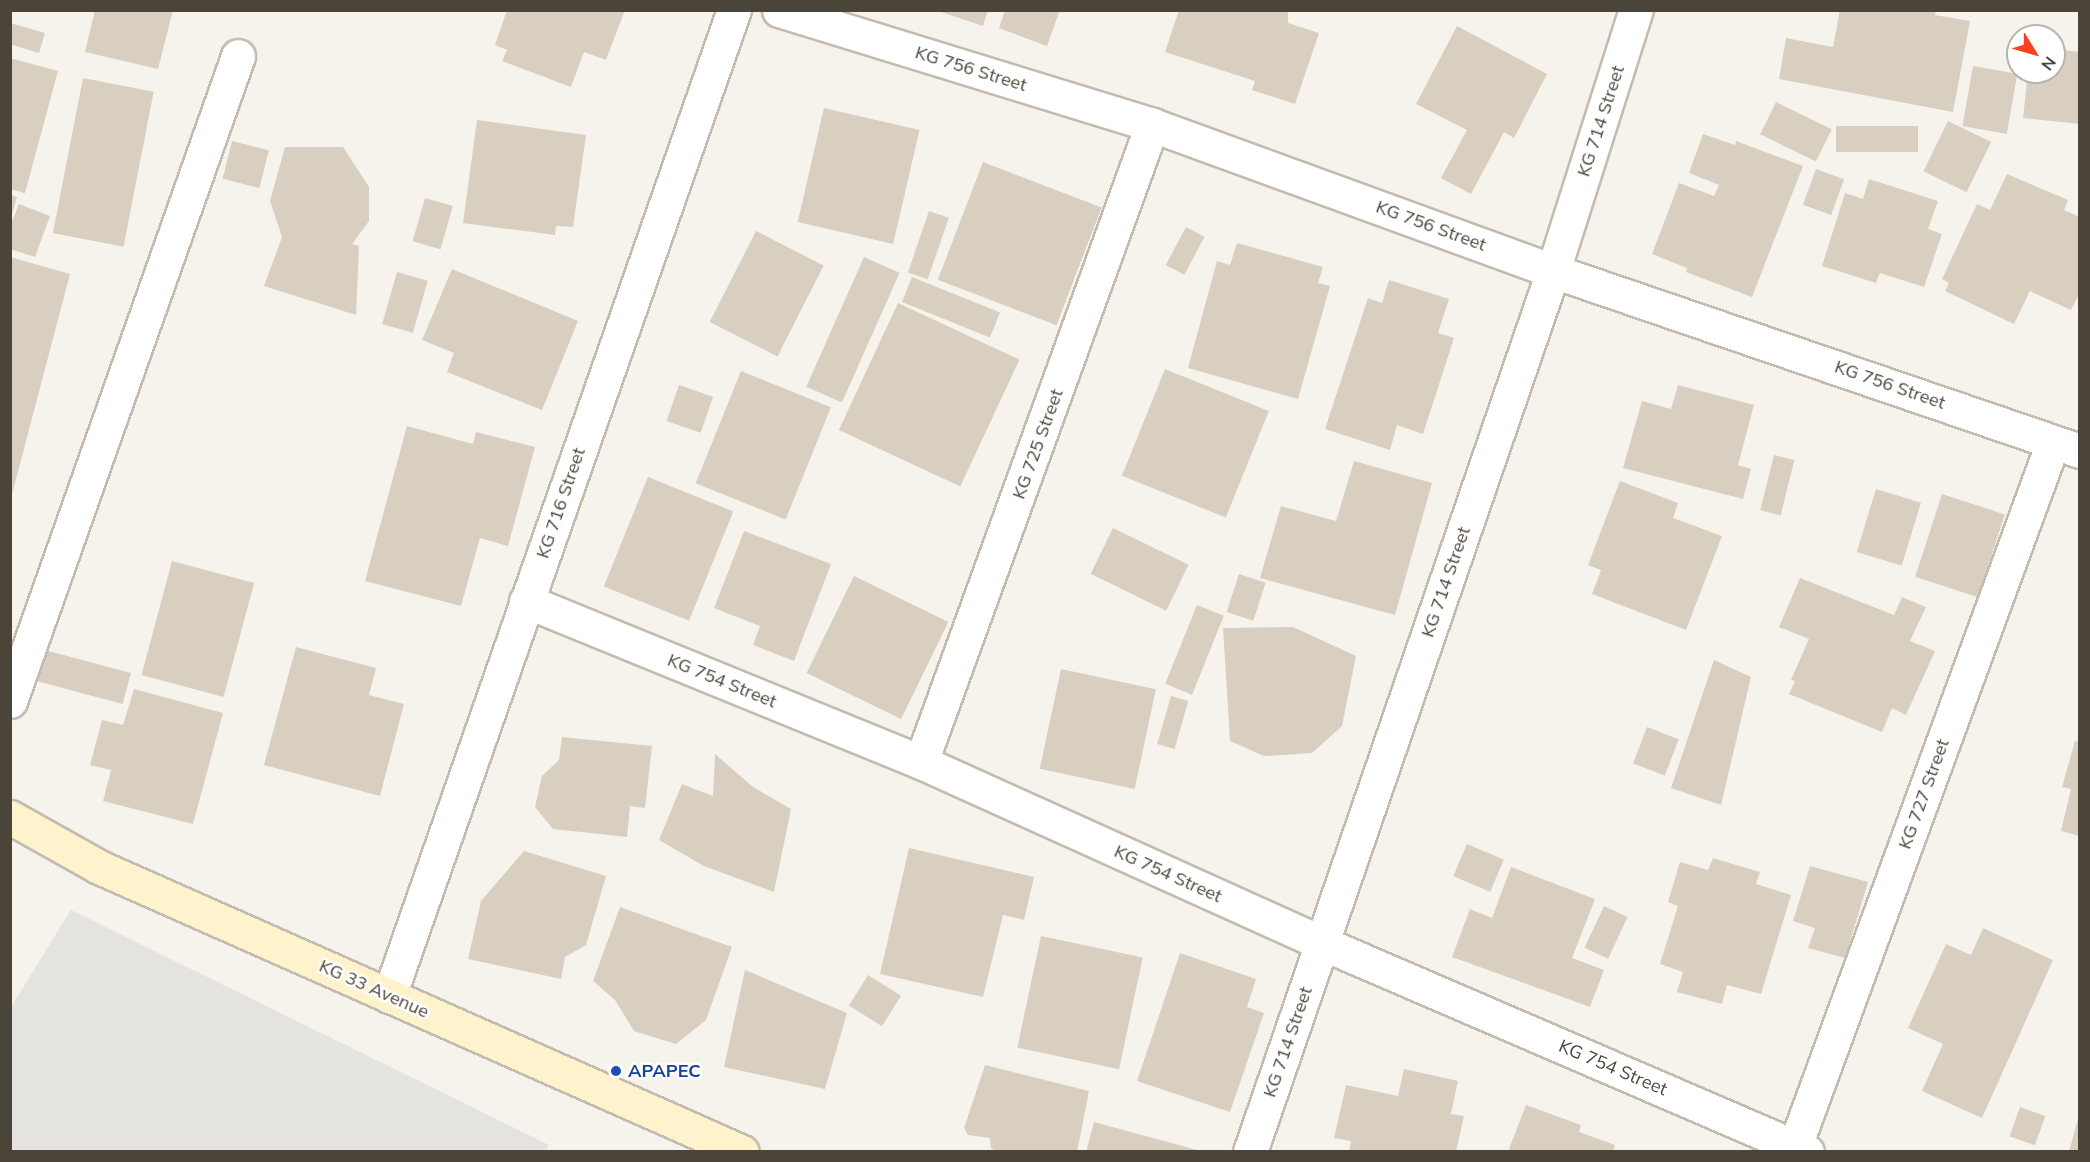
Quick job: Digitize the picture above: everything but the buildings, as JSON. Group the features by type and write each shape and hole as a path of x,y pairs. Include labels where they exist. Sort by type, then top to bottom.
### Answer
{"main road":[{"name":"KG 33 Avenue","path":"10,817 99,867 742,1152"}],"street":[{"name":"KG 716 Street","path":"389,996 734,10"},
{"name":"KG 756 Street","path":"779,10 1152,125 1553,271 2066,446"},
{"name":"KG 714 Street","path":"1250,1152 1553,271 1636,10"},
{"path":"10,701 238,56"},
{"name":"KG 725 Street","path":"921,762 1152,125"},
{"name":"KG 727 Street","path":"1801,1149 2066,446"},
{"name":"KG 754 Street","path":"526,601 921,762 1322,943 1801,1149"}],"shaded area":[{"path":"71,910 549,1145 545,1152 11,1151 11,1007"}],"place":[{"name":"APAPEC","path":"616,1071"}]}
